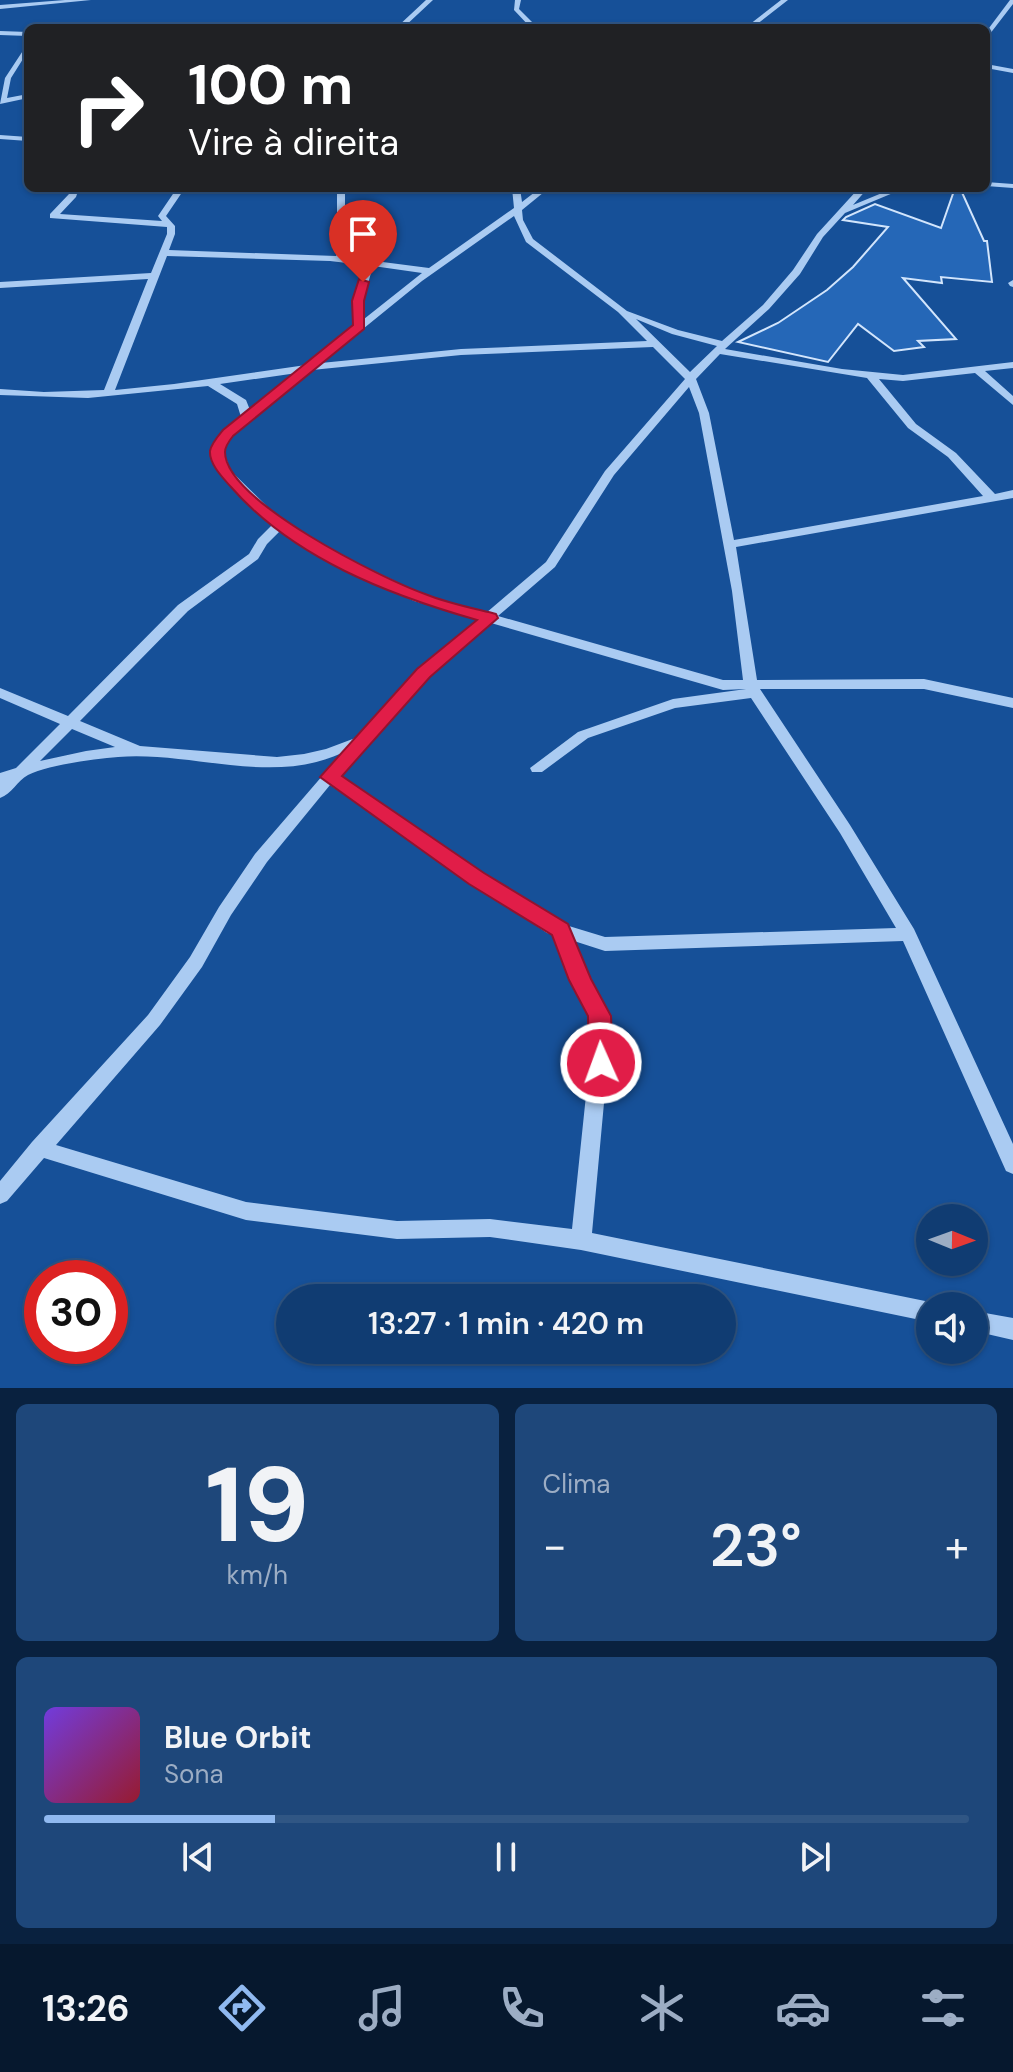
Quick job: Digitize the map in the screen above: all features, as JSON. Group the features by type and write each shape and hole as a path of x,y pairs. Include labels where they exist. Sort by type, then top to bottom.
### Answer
{"street":[{"path":"0,7 88,0"},
{"path":"403,24 430,0"},
{"path":"518,0 516,9 531,24"},
{"path":"753,24 785,0"},
{"path":"990,31 1011,1"},
{"path":"0,33 24,34"},
{"path":"24,52 8,78 1,102 24,97"},
{"path":"990,67 1013,71"},
{"path":"0,137 24,139"},
{"path":"990,184 1013,186"},
{"path":"74,192 53,216 168,224"},
{"path":"108,393 171,234 162,216 178,192"},
{"path":"338,259 361,228 358,220 341,212 341,192"},
{"path":"516,192 519,220 529,240 621,310 691,379 704,413 754,690 845,829 908,934 1013,1165"},
{"path":"540,192 483,236 429,271 359,326 221,441 218,456 234,481 279,525 318,549 419,598 723,685 754,690"},
{"path":"0,1195 154,1020 196,962 225,911 261,858 329,777 424,673 551,564 609,473 691,379 766,307 797,272 820,236 861,192"},
{"path":"845,211 891,192"},
{"path":"164,253 338,259 429,271"},
{"path":"359,326 358,301 369,263"},
{"path":"0,285 155,276"},
{"path":"621,310 722,348 871,376 903,378 1013,365"},
{"path":"0,392 147,392 308,368 467,353 656,344"},
{"path":"979,371 1013,402"},
{"path":"871,376 912,426 952,455 992,498"},
{"path":"211,384 236,396 242,402 247,418"},
{"path":"729,545 1013,494"},
{"path":"0,793 183,608 254,556 262,542 279,525"},
{"path":"537,768 583,735 673,704 754,690 924,684 1013,703"},
{"path":"0,693 138,751"},
{"path":"0,778 110,753 138,751 257,762 302,761 332,755 372,732"},
{"path":"329,777 476,878 561,930 605,944 908,934"},
{"path":"561,930 580,980 599,1016 601,1038 581,1240"},
{"path":"39,1148 246,1211 397,1230 490,1228 581,1240 916,1309"},
{"path":"988,1324 1013,1329"}],"building":[{"path":"954,192 962,192 984,241 987,241 992,282 941,277 942,283 903,278 956,339 918,341 924,347 894,351 858,324 828,362 738,342 778,323 827,290 853,267 888,227 843,220 846,217 875,204 941,228"}],"route":[{"path":"363,282 358,301 359,326 228,433 217,448 218,456 225,471 253,502 279,525 318,549 419,598 490,618 424,673 329,777 476,878 553,928 561,930 580,980 599,1016 601,1063"}]}
